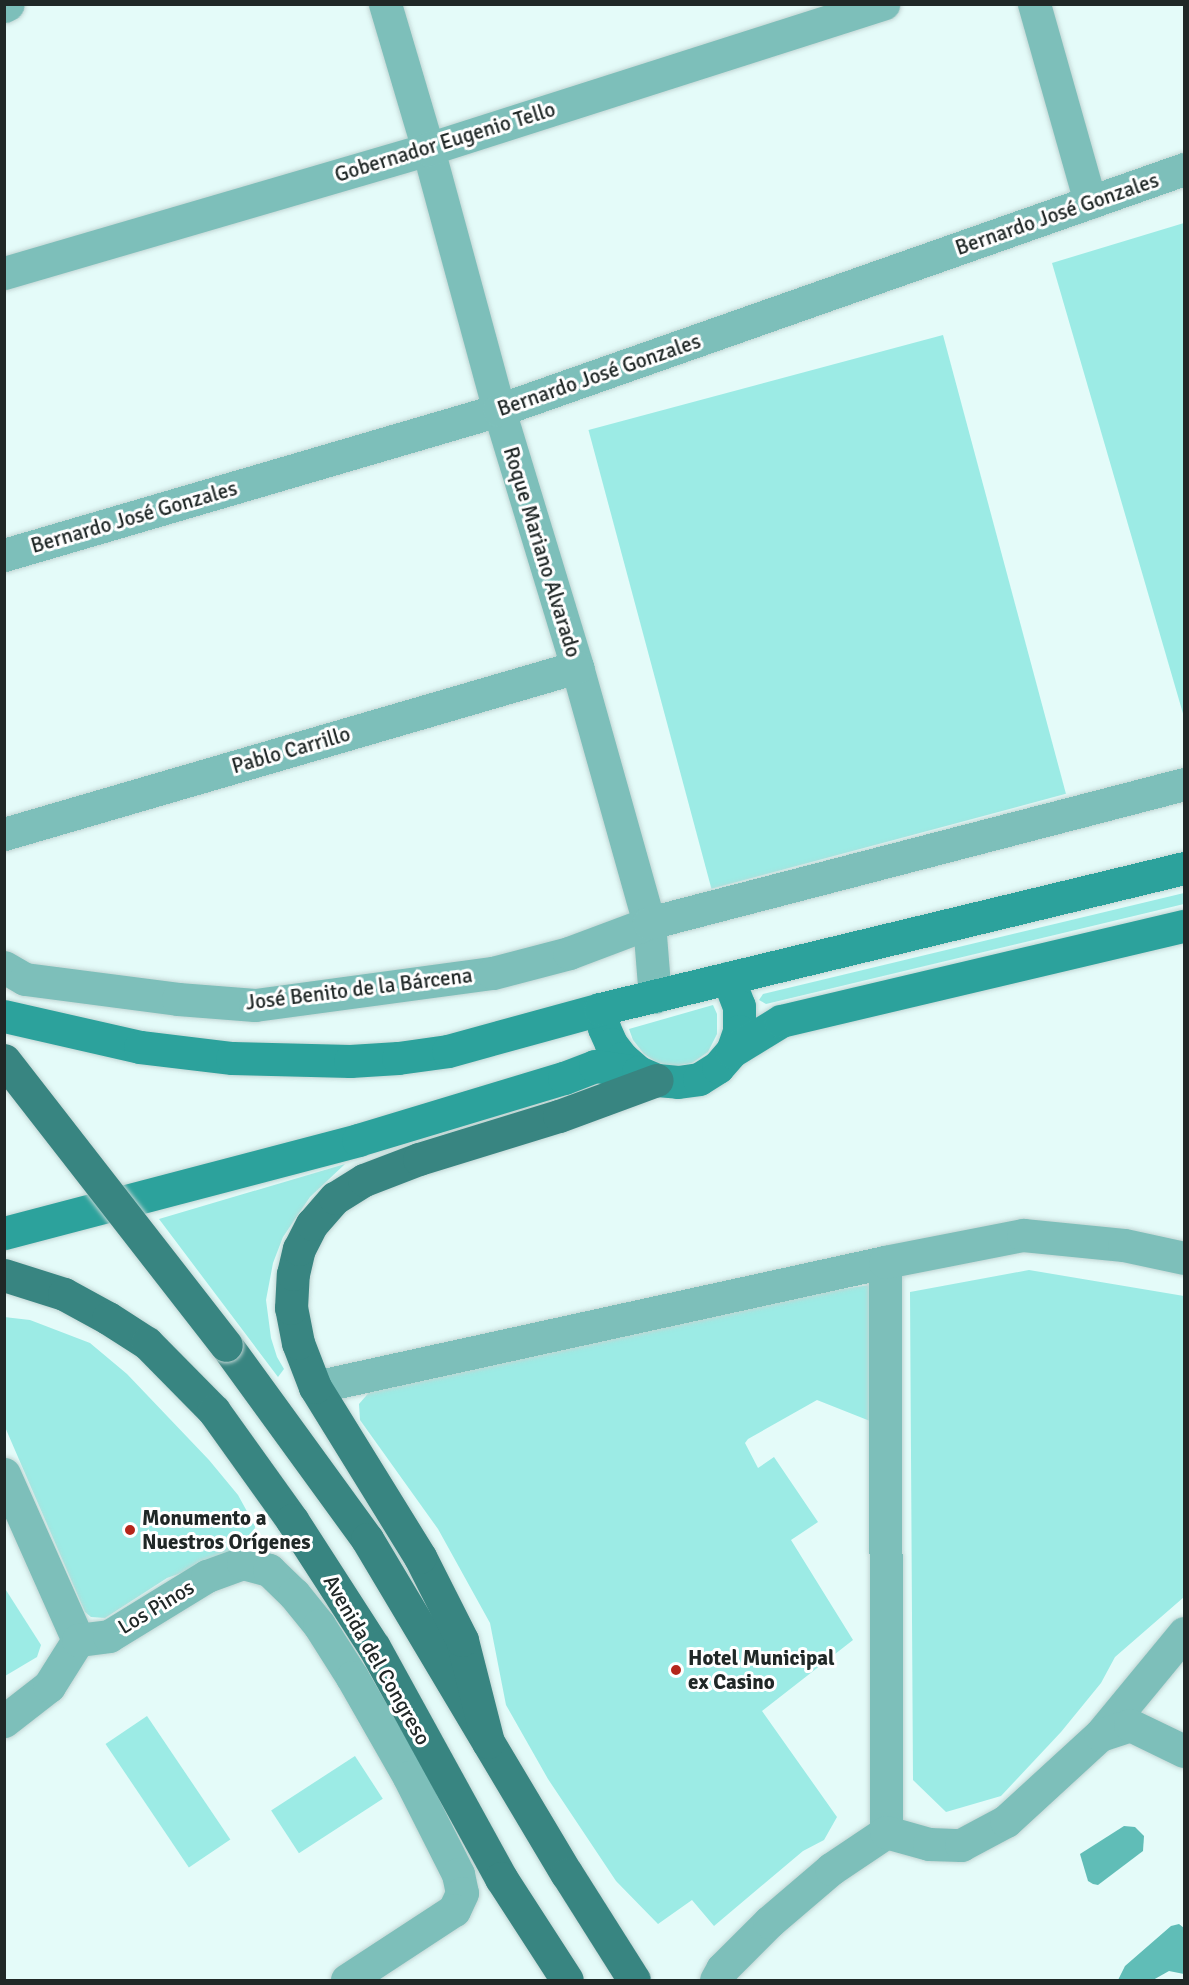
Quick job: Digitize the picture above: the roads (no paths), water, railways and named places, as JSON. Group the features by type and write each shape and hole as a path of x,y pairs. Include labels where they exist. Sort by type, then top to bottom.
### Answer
{"main road":[{"path":"4,1016 140,1047 232,1058 350,1061 448,1051 600,1009 655,998 728,978 1185,868"},
{"path":"4,1233 358,1140 468,1105 564,1078 595,1066 678,1082 699,1079 718,1067 732,1051 781,1021 1185,926"},
{"path":"728,978 739,1006 739,1031 732,1051"},
{"path":"600,1009 604,1028 611,1044 622,1058 648,1076"},
{"path":"4,1060 226,1345 367,1539 634,1980"},
{"path":"488,1742 462,1640 420,1557 315,1387 298,1343 291,1308 293,1274 299,1249 312,1224 335,1198 364,1180 419,1159 558,1116 648,1076"},
{"name":"Avenida del Congreso","path":"4,1275 47,1287 108,1318 147,1343 214,1411 298,1530 374,1647 501,1878 567,1980"}],"street":[{"name":"Roque Mariano Alvarado","path":"385,4 428,148 499,410 577,667 649,923 655,998"},
{"name":"Gobernador Eugenio Tello","path":"4,273 428,148 883,4"},
{"path":"1034,4 1090,202"},
{"name":"Bernardo José Gonzales","path":"4,555 499,410 1185,170"},
{"name":"Pablo Carrillo","path":"4,834 577,667"},
{"name":"José Benito de la Bárcena","path":"15,973 178,999 255,1005 493,973 569,953 649,923 1185,784"},
{"path":"315,1387 885,1262 1023,1235 1124,1245 1185,1258"},
{"path":"885,1262 886,1832"},
{"path":"4,1473 78,1640 49,1686 4,1720"},
{"name":"Los Pinos","path":"78,1640 109,1636 207,1576 243,1563 269,1570 294,1594 319,1625 352,1677 409,1777 458,1874 462,1893 454,1910 347,1980"},
{"path":"716,1980 722,1969 769,1922 831,1869 886,1832 929,1844 961,1845 1006,1821 1100,1735 1185,1633"},
{"path":"1100,1735 1130,1725 1185,1751"}],"place":[{"name":"Monumento a Nuestros Orígenes","path":"130,1530"},
{"name":"Hotel Municipal ex Casino","path":"676,1670"}]}
